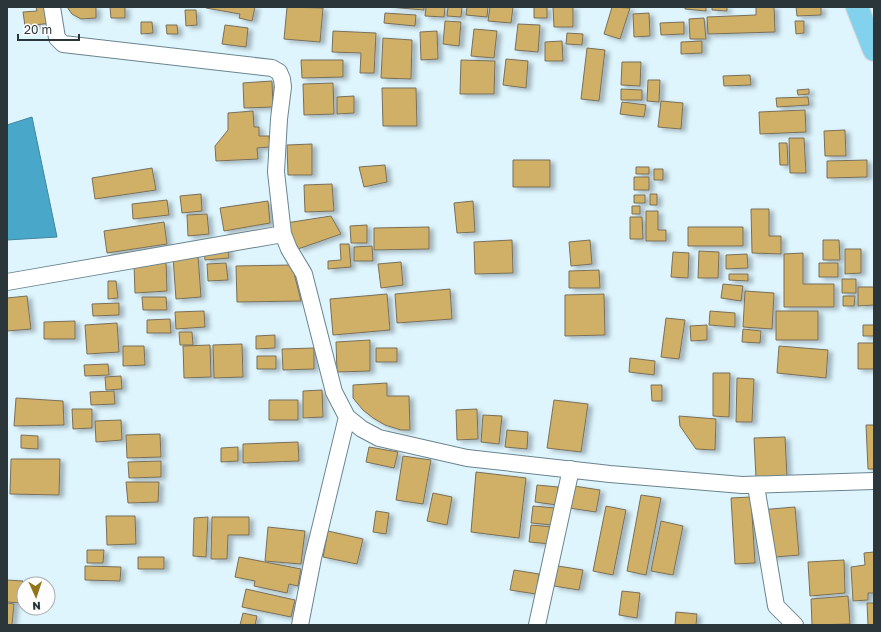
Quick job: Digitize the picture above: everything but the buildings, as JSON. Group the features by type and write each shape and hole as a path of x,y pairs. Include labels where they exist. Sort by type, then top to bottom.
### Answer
{"highway":[{"path":"857,7 874,50"}],"street":[{"path":"52,7 57,38 63,44 272,68 279,72 284,87 279,119 276,172 283,234 289,249 304,274 334,392 347,417 362,429 379,438 467,458 742,485 873,485"},
{"path":"7,282 283,234"},
{"path":"300,625 347,417"},
{"path":"537,625 571,469"},
{"path":"757,492 776,606 795,625"}],"water":[{"path":"32,117 57,237 7,240 7,125"}]}
